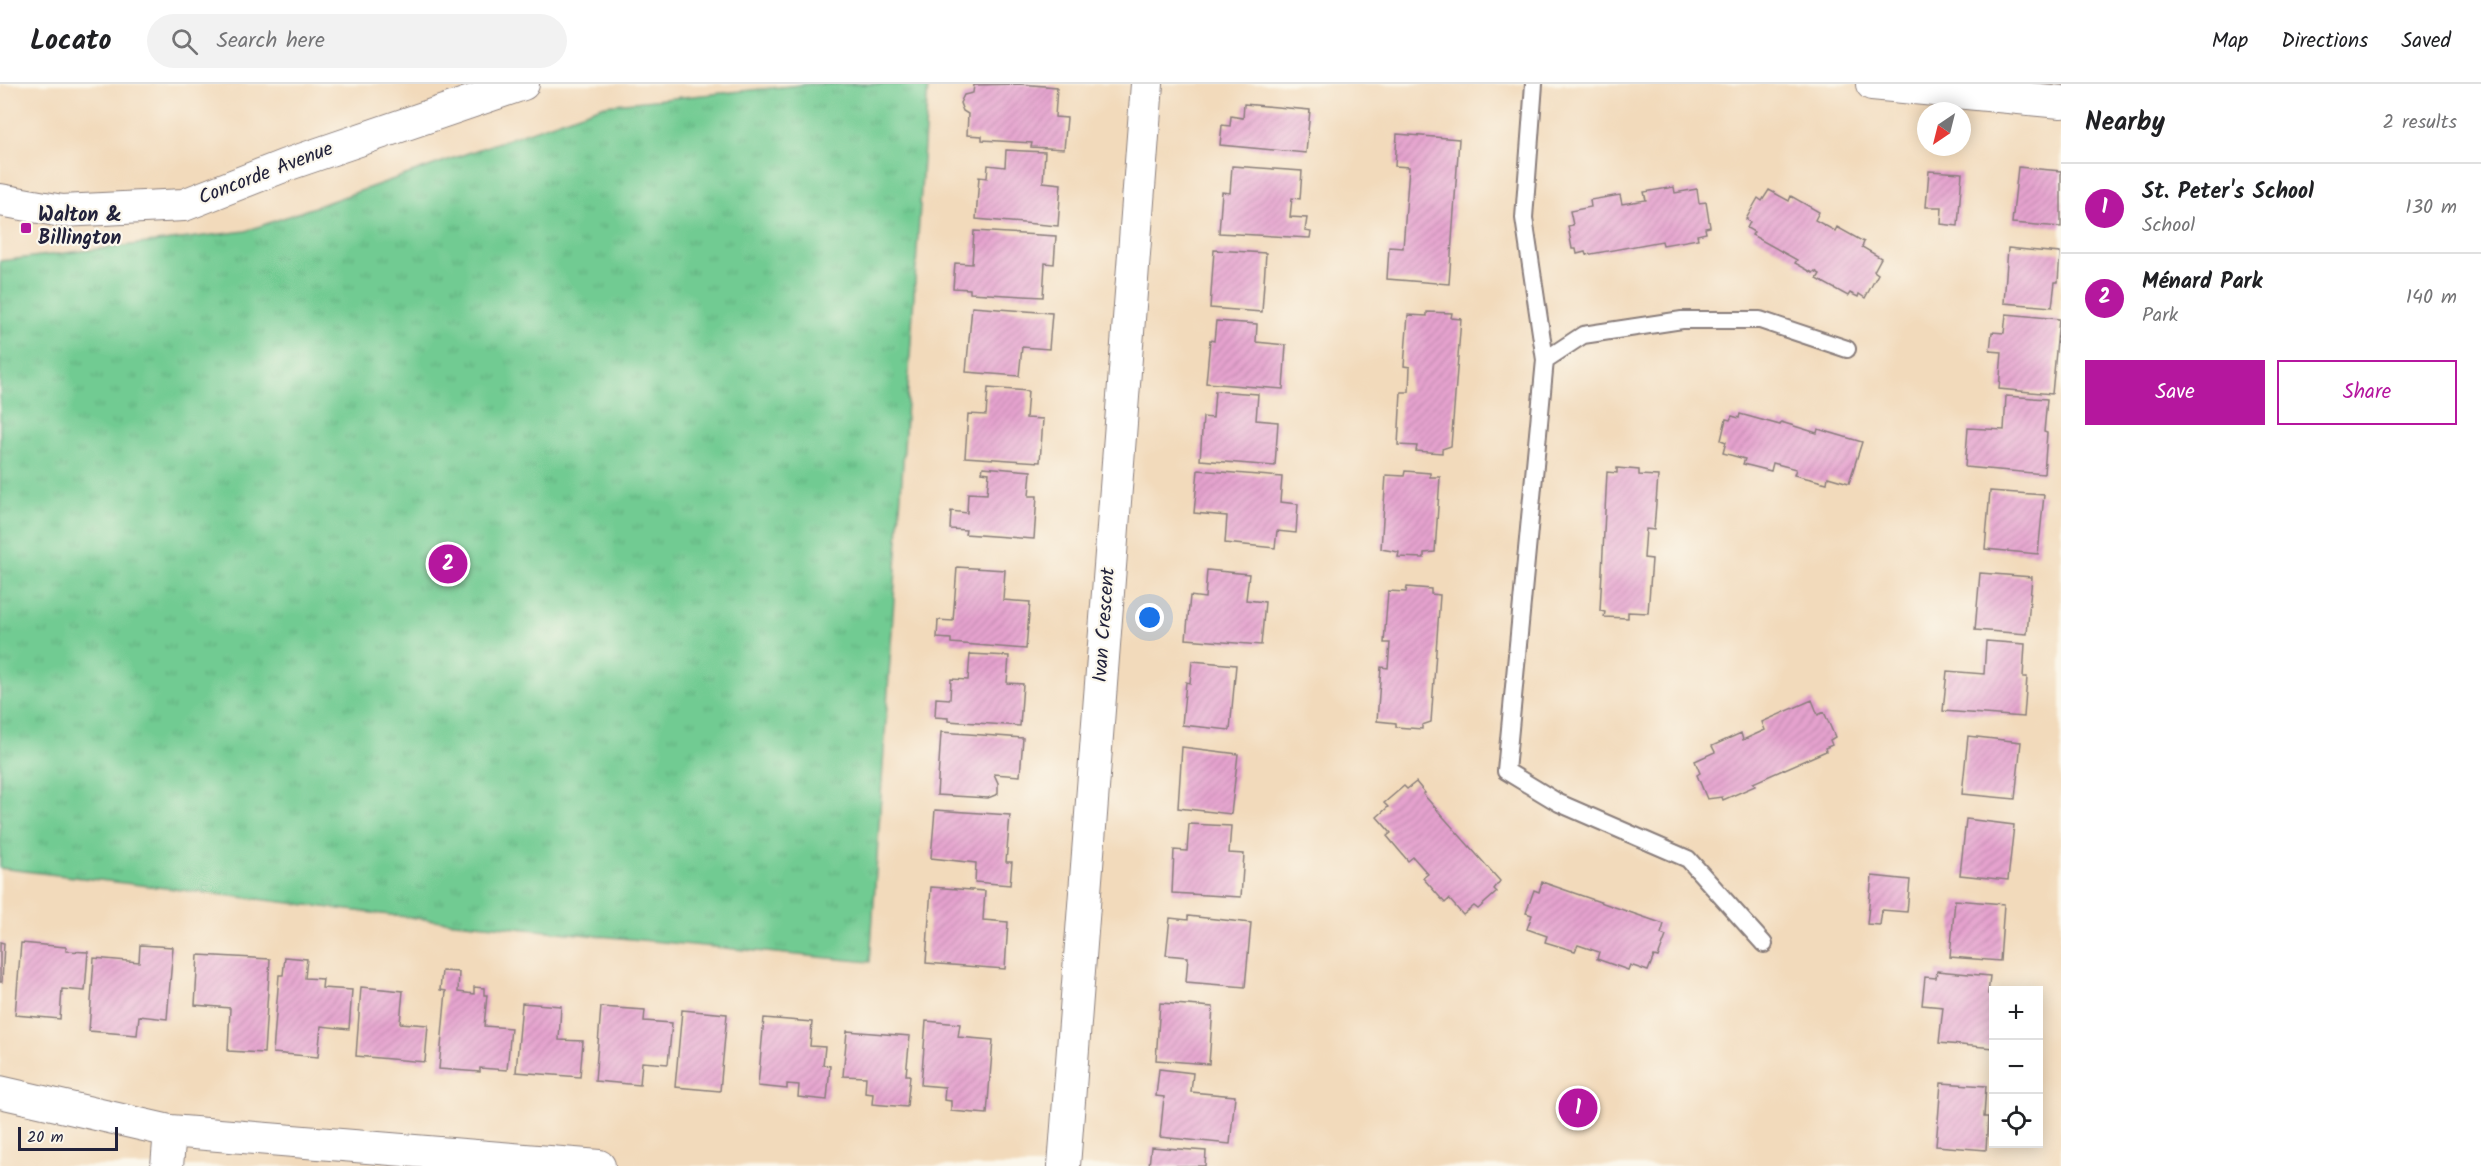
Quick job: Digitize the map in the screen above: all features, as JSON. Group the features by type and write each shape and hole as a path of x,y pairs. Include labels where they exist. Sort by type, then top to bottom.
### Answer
{"street":[{"name":"Concorde Avenue","path":"0,200 62,211 184,205 286,165 523,84"},
{"name":"Ivan Crescent","path":"1064,1166 1147,84"},
{"path":"1872,84 2061,102"},
{"path":"0,1092 170,1131 599,1166"},
{"path":"167,1166 170,1131"}],"lane":[{"path":"1534,84 1524,218 1545,360 1506,771 1560,803 1688,859 1764,944"},
{"path":"1545,360 1583,335 1682,320 1760,320 1847,349"}],"green space":[{"path":"810,84 928,84 870,962 423,919 0,868 0,261 246,231 605,105"}],"building":[{"path":"1019,84 1057,87 1055,117 1067,118 1064,149 1031,147 1032,143 982,140 982,136 967,135 968,114 963,111 960,103 964,95 973,93 974,85"},
{"path":"1244,104 1310,110 1306,153 1220,145 1222,125 1230,126 1231,116 1243,118"},
{"path":"1397,134 1459,139 1449,284 1387,279 1389,247 1403,248 1409,167 1395,166"},
{"path":"1006,150 1045,152 1043,182 1061,184 1058,226 976,219 979,177 987,178 988,165 1005,167"},
{"path":"1232,166 1302,171 1300,199 1292,198 1290,217 1307,218 1305,231 1311,232 1310,238 1219,233 1222,192 1230,193"},
{"path":"2018,167 2061,171 2061,227 2012,223"},
{"path":"1929,171 1962,173 1958,226 1941,224 1942,207 1926,207"},
{"path":"1674,187 1675,193 1697,189 1699,203 1706,202 1710,227 1705,228 1706,233 1697,235 1698,239 1663,245 1662,241 1586,255 1585,252 1577,254 1576,249 1572,249 1568,226 1573,225 1570,211 1591,207 1590,200 1620,195 1622,204 1646,200 1644,192"},
{"path":"1769,190 1789,201 1791,196 1819,212 1815,220 1835,231 1837,227 1864,242 1862,247 1881,258 1874,271 1878,274 1865,298 1859,294 1858,297 1850,293 1848,296 1817,279 1820,274 1815,271 1813,273 1795,263 1797,260 1752,235 1754,232 1747,228 1750,222 1746,219 1758,198 1762,201"},
{"path":"974,231 1056,236 1054,264 1045,263 1043,297 970,293 970,289 953,288 955,263 972,264"},
{"path":"2008,248 2060,253 2058,282 2055,282 2052,307 2004,303"},
{"path":"1214,250 1266,253 1262,312 1210,308"},
{"path":"972,307 1052,313 1049,349 1022,347 1019,376 966,372"},
{"path":"1427,312 1452,313 1451,318 1461,319 1451,446 1442,449 1442,453 1416,451 1417,446 1398,445 1401,392 1409,392 1410,367 1404,366 1408,315 1427,316"},
{"path":"2006,314 2059,319 2052,394 1999,389 2002,352 1990,351 1992,332 2004,333"},
{"path":"1216,321 1257,324 1256,342 1286,345 1283,389 1206,383 1210,340 1214,341"},
{"path":"988,388 1028,391 1026,418 1043,419 1040,462 965,457 968,414 986,415"},
{"path":"1215,391 1258,394 1256,420 1278,422 1275,466 1200,460 1203,417 1213,418"},
{"path":"2006,396 2047,399 2044,474 1965,467 1968,428 2004,430"},
{"path":"1740,414 1780,425 1781,422 1817,433 1818,429 1862,442 1849,483 1828,477 1827,483 1794,475 1796,469 1773,463 1771,471 1743,464 1745,459 1723,453 1726,442 1721,440 1726,419 1730,420 1732,416 1739,418"},
{"path":"983,467 1031,471 1029,496 1037,496 1034,539 965,534 966,530 950,529 951,511 967,513 968,493 987,494 989,473 982,472"},
{"path":"1617,468 1639,470 1639,475 1658,476 1654,530 1646,529 1644,558 1652,559 1648,613 1628,612 1628,618 1604,617 1605,612 1600,611 1607,472 1617,473"},
{"path":"1198,470 1282,477 1280,502 1298,504 1296,533 1277,531 1275,548 1225,543 1227,516 1194,513"},
{"path":"1405,471 1430,473 1430,477 1440,477 1435,552 1424,553 1424,558 1398,557 1399,552 1381,549 1386,475 1404,476"},
{"path":"1990,491 2044,495 2038,554 1985,549"},
{"path":"957,567 1005,570 1003,600 1030,602 1026,649 951,643 951,639 937,638 938,620 953,621"},
{"path":"1207,570 1249,574 1246,600 1265,602 1261,645 1186,639 1190,596 1205,598"},
{"path":"1980,573 2032,577 2027,634 1975,630"},
{"path":"1407,587 1431,589 1431,594 1440,595 1431,722 1422,725 1422,729 1396,727 1396,723 1377,721 1381,667 1388,668 1390,643 1384,643 1388,591 1406,592"},
{"path":"1986,641 2025,644 2023,677 2027,677 2024,717 1943,711 1947,671 1984,674"},
{"path":"970,654 1009,656 1007,683 1023,684 1020,726 948,721 948,718 935,717 936,698 950,699 951,679 968,680"},
{"path":"1192,661 1236,665 1230,730 1182,725 1186,682 1190,683"},
{"path":"1812,700 1818,715 1824,712 1835,737 1830,740 1832,745 1825,748 1826,751 1753,783 1755,786 1723,800 1722,797 1707,799 1697,775 1700,773 1695,761 1715,752 1712,746 1741,733 1743,740 1765,730 1762,722"},
{"path":"941,732 1023,738 1020,776 994,774 998,783 998,794 988,798 937,795"},
{"path":"1968,736 2021,742 2015,799 1962,794"},
{"path":"1182,747 1238,754 1231,814 1178,808"},
{"path":"1416,782 1425,793 1423,794 1500,881 1494,889 1497,892 1478,909 1474,906 1463,915 1449,899 1445,903 1423,878 1428,874 1413,857 1408,861 1387,836 1391,833 1377,817 1388,807 1384,803 1404,786 1407,789"},
{"path":"935,810 1010,815 1006,862 1012,862 1010,885 975,882 976,863 931,858"},
{"path":"1966,819 2014,825 2008,880 1960,875"},
{"path":"1189,824 1231,826 1229,853 1244,854 1241,897 1172,893 1174,850 1187,851"},
{"path":"1872,876 1910,880 1907,912 1882,910 1880,925 1867,924"},
{"path":"1542,882 1664,924 1661,934 1666,936 1658,957 1654,956 1648,971 1630,965 1628,970 1597,959 1599,952 1578,945 1575,951 1545,942 1547,936 1527,929 1532,915 1526,913 1534,890 1539,892"},
{"path":"931,887 985,891 983,920 1008,922 1005,969 926,963"},
{"path":"1955,900 2004,904 2000,961 1950,957"},
{"path":"1188,916 1251,923 1245,987 1186,982 1188,957 1166,955 1170,918 1188,920"},
{"path":"0,942 4,943 2,982 0,982"},
{"path":"21,943 66,947 66,951 88,952 85,991 62,989 60,1019 15,1015"},
{"path":"140,945 173,947 167,1019 139,1016 137,1035 89,1031 94,958 139,962"},
{"path":"198,955 270,959 264,1053 228,1051 230,1008 195,1005"},
{"path":"285,957 307,959 305,978 323,979 322,988 352,990 349,1029 321,1026 318,1057 273,1053 279,975 283,975"},
{"path":"442,971 459,972 458,992 474,994 474,987 484,988 484,995 487,995 484,1026 511,1028 507,1070 480,1068 480,1072 439,1069 446,991 440,990"},
{"path":"1937,971 1990,976 1989,1048 1939,1043 1943,1007 1922,1005 1925,977 1936,978"},
{"path":"361,987 403,991 400,1023 428,1025 425,1062 356,1056"},
{"path":"522,1003 561,1006 559,1040 583,1041 580,1077 516,1072"},
{"path":"1160,1003 1213,1007 1209,1064 1156,1060"},
{"path":"601,1007 645,1010 644,1021 672,1023 668,1064 642,1062 640,1085 595,1081"},
{"path":"682,1010 727,1014 720,1091 675,1087"},
{"path":"764,1018 812,1022 810,1046 825,1047 823,1065 830,1066 827,1100 798,1097 799,1085 787,1084 787,1089 758,1086"},
{"path":"926,1021 960,1024 958,1037 993,1040 987,1114 951,1111 951,1101 944,1100 945,1087 921,1085"},
{"path":"847,1031 910,1036 906,1075 910,1075 907,1107 872,1104 873,1094 865,1093 866,1077 843,1076"},
{"path":"1159,1069 1193,1073 1191,1092 1235,1096 1230,1144 1160,1137 1164,1097 1156,1096"},
{"path":"1941,1083 1986,1086 1984,1117 1988,1117 1986,1150 1936,1146"},
{"path":"1151,1147 1206,1151 1205,1166 1149,1166"}],"place":[{"name":"Walton & Billington","path":"26,228"},
{"name":"Ménard Park","path":"448,564"},
{"name":"St. Peter's School","path":"1578,1108"}]}
